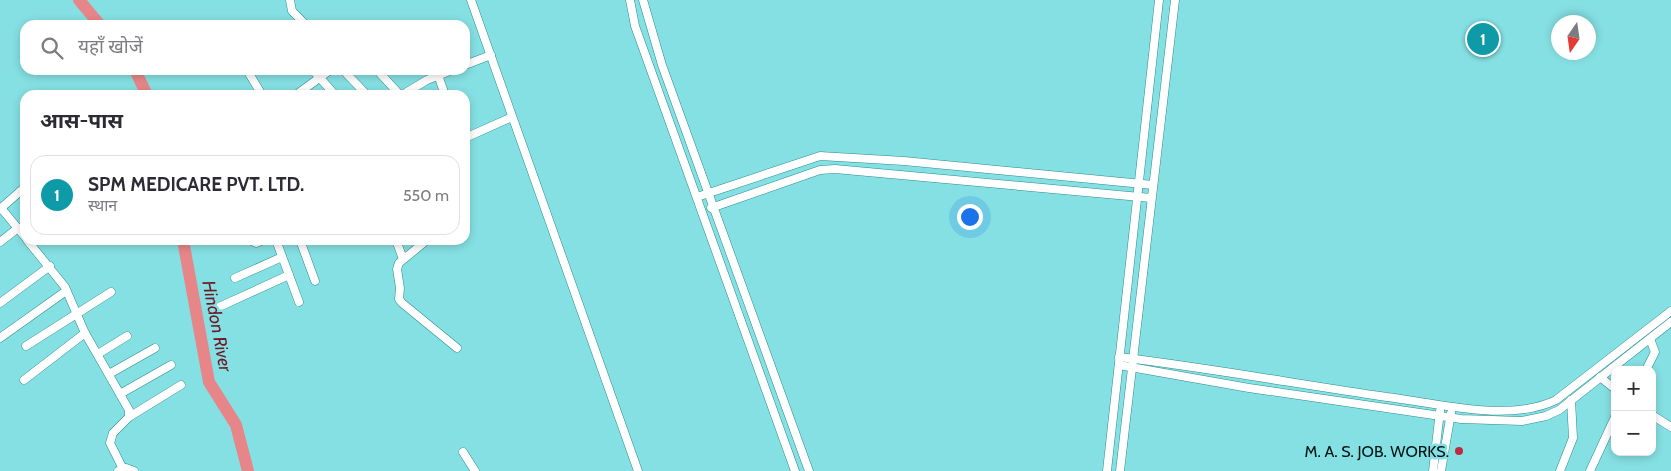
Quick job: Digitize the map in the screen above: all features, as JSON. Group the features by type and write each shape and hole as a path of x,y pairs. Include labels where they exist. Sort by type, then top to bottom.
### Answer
{"street":[{"path":"290,0 292,10 301,20"},
{"path":"471,0 638,471"},
{"path":"630,0 635,26 795,471"},
{"path":"643,0 662,65 710,193 809,471"},
{"path":"1106,471 1159,0"},
{"path":"1120,471 1175,0"},
{"path":"1154,42 1169,44"},
{"path":"470,63 491,55"},
{"path":"250,75 259,90"},
{"path":"317,75 331,90"},
{"path":"303,90 324,75"},
{"path":"348,75 362,90"},
{"path":"382,75 396,90"},
{"path":"410,90 438,75 443,90"},
{"path":"470,136 512,117"},
{"path":"698,198 820,156 904,161 1153,185"},
{"path":"702,210 820,170 835,169 1151,198"},
{"path":"20,191 0,209 20,230"},
{"path":"0,242 20,234"},
{"path":"33,245 61,281 85,333 129,410 129,416"},
{"path":"278,245 299,302"},
{"path":"302,245 315,281"},
{"path":"398,245 404,259"},
{"path":"417,245 397,269 400,288 399,299 457,348"},
{"path":"235,278 282,257"},
{"path":"0,303 50,266"},
{"path":"219,306 289,275"},
{"path":"0,338 66,292"},
{"path":"26,346 75,313 111,292"},
{"path":"1120,357 1452,406 1504,410 1542,407 1556,400 1671,312"},
{"path":"1118,365 1249,388 1450,417 1522,421 1546,416 1571,400 1671,322"},
{"path":"24,380 85,333"},
{"path":"98,354 127,336"},
{"path":"1648,366 1655,352 1650,339"},
{"path":"110,374 155,348"},
{"path":"120,394 171,365"},
{"path":"1600,377 1611,386"},
{"path":"134,471 131,468 121,470 110,443 113,434 129,416 181,385"},
{"path":"1560,471 1573,438 1571,400"},
{"path":"1433,471 1441,404"},
{"path":"1441,471 1452,406"},
{"path":"1656,418 1671,427"},
{"path":"1590,471 1611,426"},
{"path":"463,452 475,471"}],"waterway":[{"name":"Hindon River","path":"79,0 96,20"},
{"name":"Hindon River","path":"137,75 145,90"},
{"name":"Hindon River","path":"184,245 209,382 236,425 248,471"}],"place":[{"name":"SPM MEDICARE PVT. LTD.","path":"1483,39"},
{"name":"M. A. S. JOB. WORKS.","path":"1459,451"}]}
